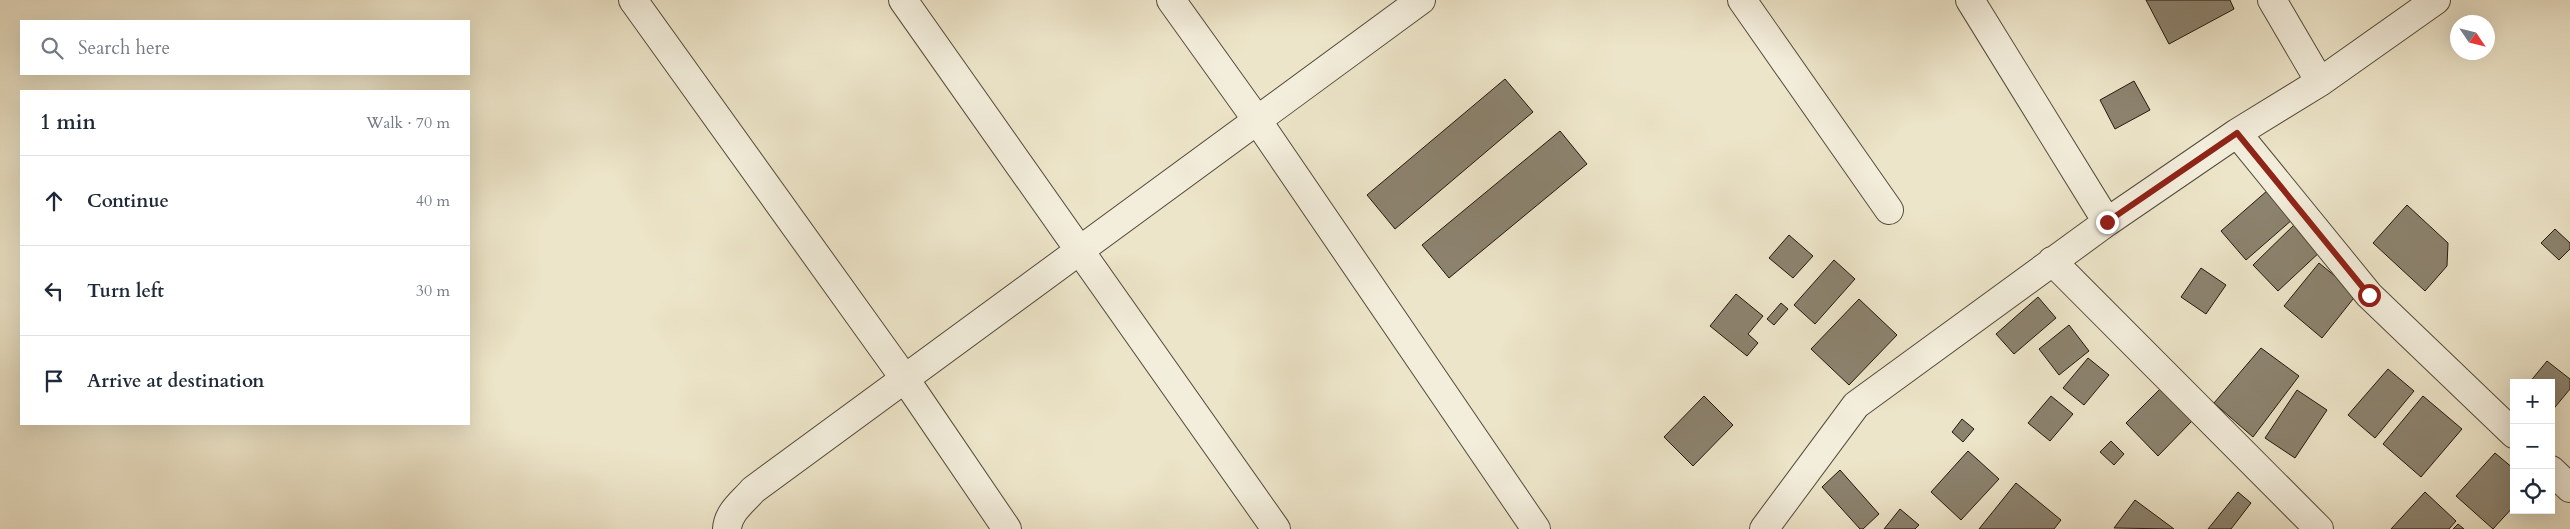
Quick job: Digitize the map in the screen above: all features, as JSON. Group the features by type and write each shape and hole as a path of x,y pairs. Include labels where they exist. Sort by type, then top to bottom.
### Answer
{"street":[{"path":"633,0 904,379 1007,529"},
{"path":"903,0 1276,529"},
{"path":"1171,0 1257,120 1536,529"},
{"path":"727,529 727,522 733,512 754,490 1421,0"},
{"path":"1742,0 1889,210"},
{"path":"1970,0 2107,222"},
{"path":"2272,0 2320,82"},
{"path":"1764,529 1856,405 2052,260 2237,133 2320,82 2436,0"},
{"path":"2237,133 2369,295 2510,430"},
{"path":"2052,260 2319,529"},
{"path":"2555,474 2570,488"}],"building":[{"path":"2146,0 2230,0 2234,9 2169,44"},
{"path":"1505,79 1533,112 1395,229 1367,195"},
{"path":"2134,81 2150,110 2115,129 2100,100"},
{"path":"1560,131 1587,164 1449,278 1422,245"},
{"path":"2268,190 2293,219 2246,260 2221,231"},
{"path":"2407,205 2448,243 2447,266 2425,291 2373,243"},
{"path":"2296,223 2322,250 2278,291 2253,265"},
{"path":"2555,229 2570,243 2570,249 2559,260 2541,243"},
{"path":"1789,235 1813,256 1793,278 1769,258"},
{"path":"1834,260 1855,279 1815,324 1794,305"},
{"path":"2319,263 2357,294 2322,338 2284,306"},
{"path":"2201,268 2226,285 2206,314 2181,297"},
{"path":"1736,294 1763,316 1748,334 1758,343 1747,356 1710,326"},
{"path":"2038,297 2056,318 2014,354 1996,334"},
{"path":"1859,299 1897,335 1849,385 1811,349"},
{"path":"1781,303 1788,309 1774,325 1767,319"},
{"path":"2069,325 2089,351 2059,375 2039,349"},
{"path":"2261,348 2299,376 2253,437 2214,403"},
{"path":"2088,358 2109,375 2084,405 2063,388"},
{"path":"2547,361 2570,379 2570,389 2555,407 2555,379 2532,379"},
{"path":"2388,369 2414,391 2375,438 2348,415"},
{"path":"2160,389 2192,421 2158,456 2126,423"},
{"path":"2297,390 2327,410 2295,458 2265,438"},
{"path":"1704,396 1733,425 1693,466 1664,437"},
{"path":"2051,396 2073,414 2050,441 2028,423"},
{"path":"2423,396 2462,429 2421,477 2383,444"},
{"path":"1962,419 1974,429 1963,442 1952,432"},
{"path":"2111,441 2124,454 2114,465 2100,452"},
{"path":"1968,451 1999,479 1961,520 1931,492"},
{"path":"2495,453 2510,466 2510,510 2493,529 2456,496"},
{"path":"1840,470 1879,514 1863,529 1860,529 1822,487"},
{"path":"2016,483 2061,520 2054,529 1979,529"},
{"path":"2238,492 2251,503 2231,529 2208,529"},
{"path":"2425,492 2456,521 2449,529 2391,529"},
{"path":"2135,500 2174,529 2114,528"},
{"path":"1900,509 1919,525 1915,529 1884,529"},
{"path":"2458,524 2464,529 2453,529"}],"route":[{"path":"2107,222 2237,133 2369,295"}]}
